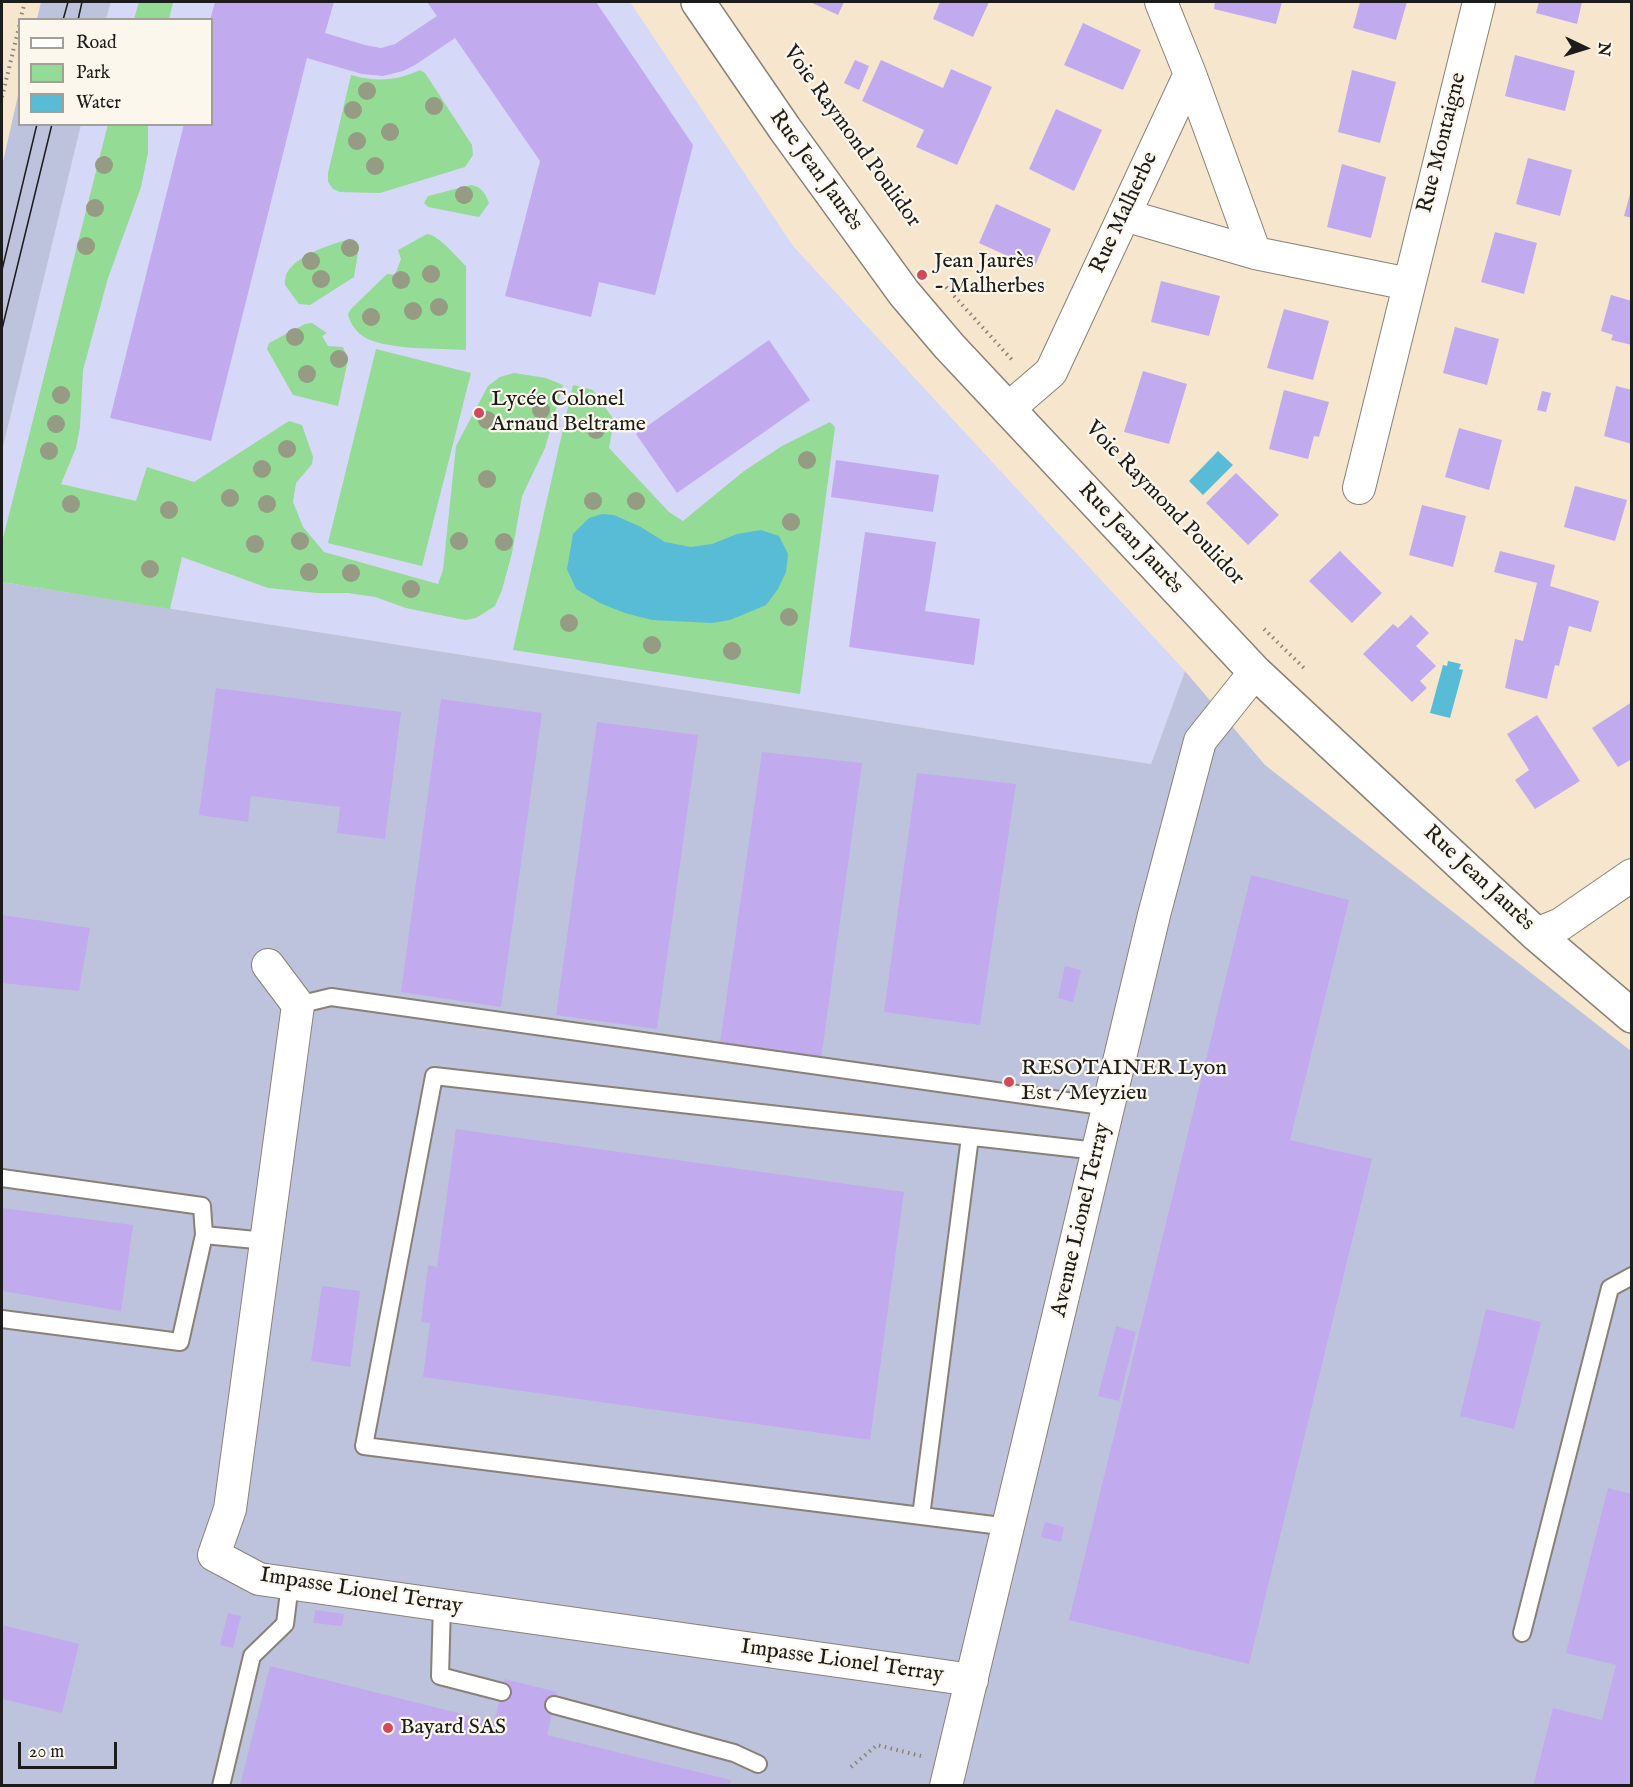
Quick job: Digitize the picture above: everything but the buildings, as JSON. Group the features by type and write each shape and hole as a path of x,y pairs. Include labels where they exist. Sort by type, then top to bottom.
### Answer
{"main road":[{"name":"Rue Jean Jaurès","path":"698,2 784,129 904,293 949,346 1255,672 1536,934 1632,1016"}],"street":[{"path":"1161,2 1190,74 1255,253"},
{"name":"Rue Montaigne","path":"1359,488 1479,2"},
{"name":"Rue Malherbe","path":"1008,410 1051,372 1190,74"},
{"path":"1124,215 1255,253 1409,284"},
{"name":"Avenue Lionel Terray","path":"949,1774 1154,915 1200,741 1255,672"},
{"path":"1536,934 1561,924 1632,875"},
{"path":"268,965 298,1005"},
{"name":"Impasse Lionel Terray","path":"298,1005 230,1509 214,1555 259,1579 972,1680"}],"lane":[{"path":"298,1005 331,996 1109,1107"},
{"path":"1009,1527 364,1446 434,1076 1097,1151"},
{"path":"921,1516 969,1137"},
{"path":"2,1178 202,1206 204,1234 180,1341 2,1319"},
{"path":"204,1234 266,1241"},
{"path":"1522,1633 1610,1288 1632,1276"},
{"path":"221,1785 252,1656 285,1624 290,1584"},
{"path":"442,1605 440,1676 502,1692"},
{"path":"554,1706 734,1753 758,1764"}],"path":[{"path":"21,18 25,2"},
{"path":"2,97 18,29"},
{"path":"941,282 1035,385"},
{"path":"1262,627 1311,675"},
{"path":"850,1767 878,1745 949,1774"}],"shaded area":[{"path":"41,2 111,2 106,18 37,18"},
{"name":"Lycée Colonel Arnaud Beltrame","path":"111,2 630,2 793,246 1185,671 1151,764 2,582 2,451 81,126 213,126 213,18 106,18"},
{"path":"18,95 18,126 81,126 2,451 2,166"},
{"path":"2,582 1151,764 1185,671 1265,765 1631,1051 1631,1785 2,1785"}],"green space":[{"path":"139,2 173,3 169,18 134,18"},
{"path":"420,70 425,73 472,145 473,155 465,167 380,193 340,192 333,189 328,182 328,173 351,75 369,79 386,79"},
{"path":"107,126 148,126 148,153 141,187 108,278 83,370 80,427 76,448 61,484 136,501 147,467 194,482 289,421 302,425 313,457 312,464 296,483 293,502 303,527 324,552 438,584 443,570 456,446 488,386 500,377 514,373 546,378 563,385 545,448 522,496 512,553 502,590 495,606 476,618 465,620 406,608 375,597 348,593 317,593 268,588 182,557 170,609 2,582 2,542"},
{"path":"471,185 483,191 489,203 479,217 428,207 424,203 428,196"},
{"path":"427,234 442,242 466,266 466,350 411,348 381,343 360,334 352,325 349,317 351,309 387,274 395,275 401,259 398,250"},
{"path":"350,239 359,247 354,277 310,305 299,304 285,285 286,275 290,268 314,252"},
{"path":"312,323 327,333 322,336 328,346 343,347 348,360 338,406 293,395 267,349 269,343 305,324"},
{"path":"376,349 471,373 422,566 328,543"},
{"path":"573,385 593,390 614,420 609,448 669,512 683,521 744,471 782,446 830,422 835,427 800,694 513,650"}],"water":[{"path":"1218,451 1233,465 1203,495 1189,481"},
{"path":"602,514 614,515 639,526 665,542 691,547 712,544 737,534 761,530 779,536 788,554 786,572 778,589 766,605 730,620 712,623 652,620 625,613 600,603 576,589 567,569 573,534 589,518"},
{"path":"1448,661 1461,664 1459,669 1463,670 1450,718 1430,713 1443,665 1447,666"}],"tram line":[{"path":"64,18 68,2"},
{"path":"78,18 82,2"},
{"path":"2,270 37,126"},
{"path":"2,329 52,126"}],"place":[{"name":"Jean Jaurès - Malherbes","path":"922,275"},
{"name":"Lycée Colonel Arnaud Beltrame","path":"479,413"},
{"name":"RESOTAINER Lyon Est / Meyzieu","path":"1009,1082"},
{"name":"Bayard SAS","path":"388,1728"}]}
